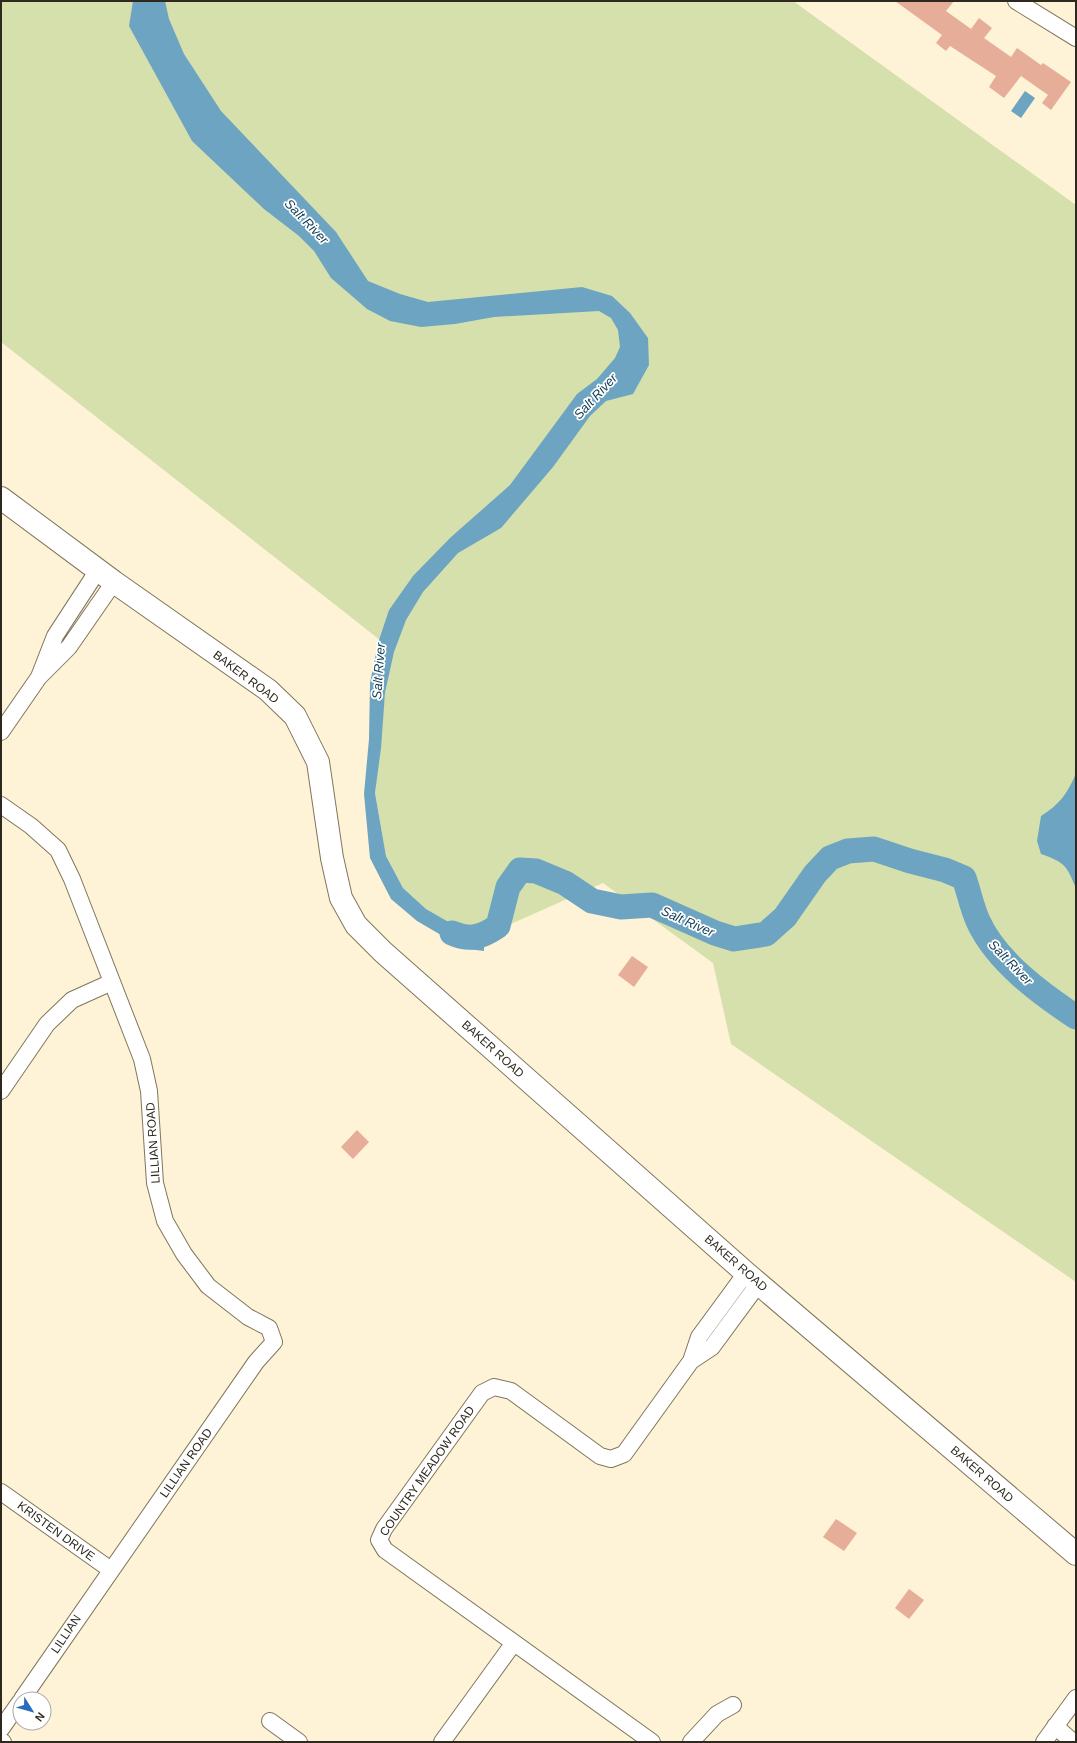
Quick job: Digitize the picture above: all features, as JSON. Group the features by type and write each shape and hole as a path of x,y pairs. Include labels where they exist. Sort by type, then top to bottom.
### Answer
{"street":[{"path":"1016,1 1076,38"},
{"name":"BAKER ROAD","path":"1,498 106,576 268,690 295,716 318,762 332,858 341,898 356,925 389,957 753,1278 1076,1554"},
{"path":"1,732 39,677 55,636 106,576"},
{"name":"LILLIAN ROAD","path":"1,806 31,826 58,850 72,879 142,1059 148,1084 155,1183 165,1221 184,1254 208,1286 248,1317 269,1328 274,1342 256,1362 111,1570"},
{"path":"1,1092 47,1024 72,1000 112,982"},
{"name":"COUNTRY MEADOW ROAD","path":"652,1742 513,1644 385,1550 380,1540 384,1529 482,1393 494,1387 511,1391 600,1456 612,1459 624,1454 692,1361 699,1337 753,1278"},
{"name":"KRISTEN DRIVE","path":"1,1492 111,1570"},
{"name":"LILLIAN","path":"28,1691 111,1570"},
{"path":"442,1742 513,1644"},
{"path":"1044,1742 1076,1698"},
{"path":"691,1742 717,1714 734,1705"},
{"path":"1,1730 12,1714"},
{"path":"270,1721 299,1742"},
{"path":"1055,1726 1073,1742"}],"green space":[{"path":"1,1 793,1 1076,205 1076,1282 731,1044 713,963 603,883 484,936 459,929 426,909 403,888 386,856 375,793 385,693 394,651 1,342"}],"water":[{"path":"133,1 165,1 169,19 184,54 221,111 336,232 368,281 400,294 428,302 582,287 612,296 630,313 648,338 649,365 633,394 606,401 590,416 553,467 501,528 458,553 423,592 406,620 394,652 385,693 381,748 375,793 386,856 403,888 426,909 459,928 484,936 484,951 468,949 417,921 391,899 370,858 364,794 369,739 370,683 378,643 389,610 413,576 450,538 510,485 577,394 597,379 615,358 620,347 618,330 611,318 599,311 494,317 455,324 421,327 390,321 367,309 331,278 314,251 299,236 264,209 192,141 129,26"},
{"path":"1025,91 1035,98 1021,118 1011,111"},
{"path":"1076,773 1076,888 1070,874 1064,866 1056,860 1041,854 1037,841 1041,816 1058,803 1070,787"}],"building":[{"path":"895,1 954,1 946,11 971,29 979,18 992,28 984,38 1011,57 1017,48 1041,65 1043,63 1071,82 1051,110 1042,103 1048,95 1021,76 1004,98 989,87 996,76 950,46 946,51 936,43 942,35"},
{"path":"632,956 648,967 634,987 618,975"},
{"path":"357,1130 369,1142 353,1159 341,1147"},
{"path":"836,1519 857,1533 844,1551 823,1537"},
{"path":"909,1589 924,1600 909,1619 895,1608"}],"waterway":[{"name":"Salt River","path":"452,933 465,937 476,937 487,933 498,926 508,887 520,870 536,871 565,883 592,901 621,907 652,905 715,933 734,939 766,934 785,917 815,874 830,858 848,851 874,849 910,861 945,870 964,878 978,921 996,950 1034,987 1076,1017"}]}
